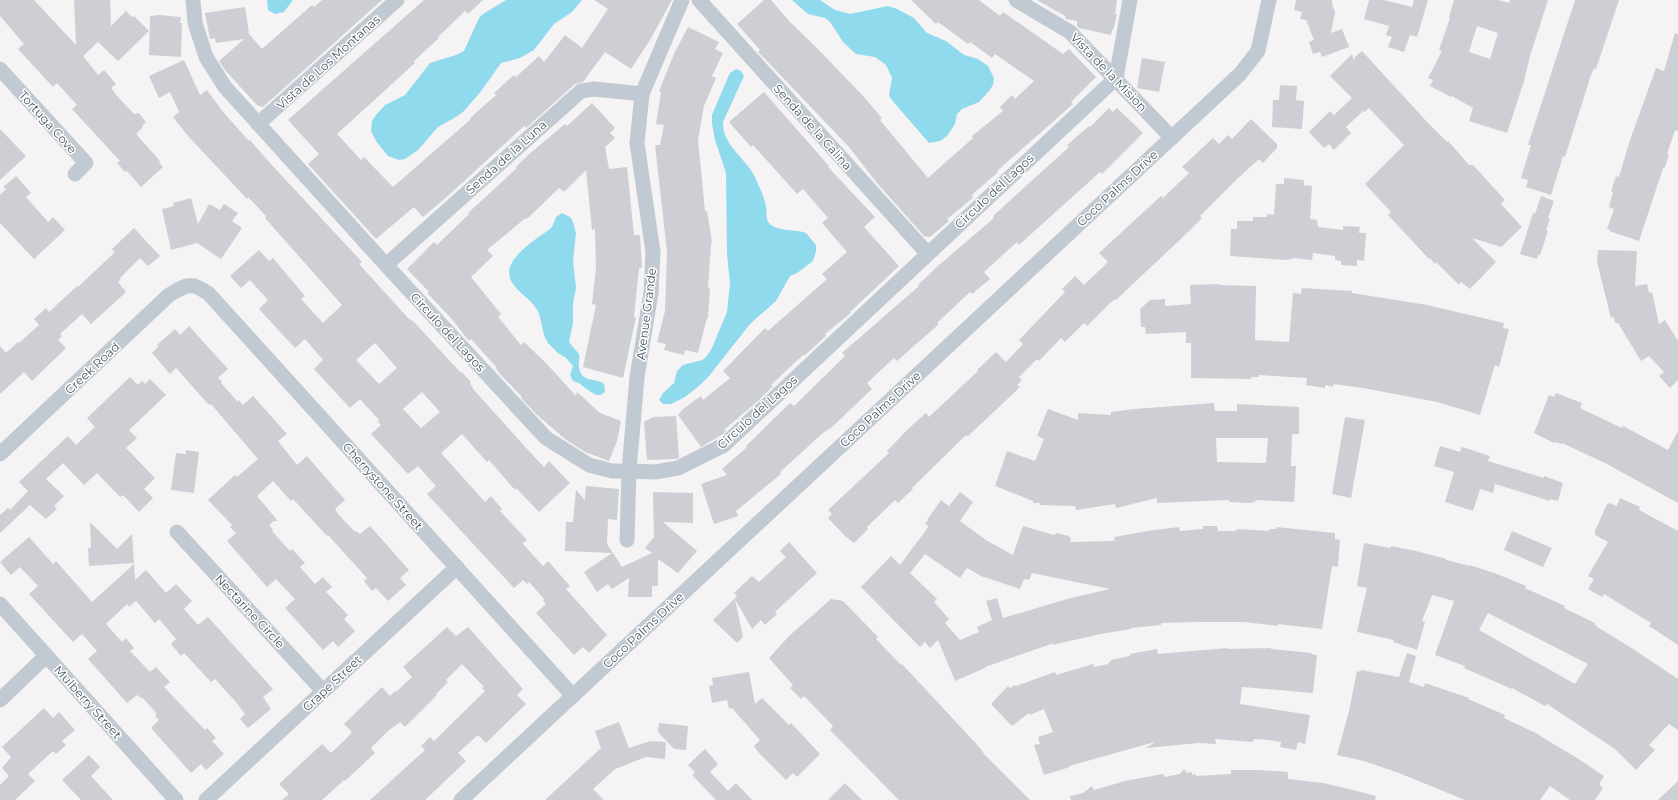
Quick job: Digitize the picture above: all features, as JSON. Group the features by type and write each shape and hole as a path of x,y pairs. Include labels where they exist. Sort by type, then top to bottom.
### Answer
{"street":[{"name":"Circulo del Lagos","path":"193,0 195,23 206,57 225,87 386,265 546,438 589,465 612,472 655,472 678,468 724,445 927,253 1116,78"},
{"name":"Vista de Los Montanas","path":"258,124 397,0"},
{"name":"Avenue Grande","path":"627,540 629,471 637,377 651,293 653,252 637,143 642,94 682,0"},
{"name":"Senda de la Calina","path":"699,0 927,253"},
{"name":"Vista de la Mision","path":"1016,0 1070,32 1116,78 1172,138"},
{"path":"1116,78 1130,0"},
{"name":"Coco Palms Drive","path":"461,800 1240,74 1258,51 1269,0"},
{"name":"Tortuga Cove","path":"0,69 86,163 75,174"},
{"name":"Senda de la Luna","path":"386,265 580,91 594,89 642,94"},
{"name":"Cherrystone Street","path":"187,285 197,286 209,294 573,696"},
{"name":"Creek Road","path":"0,454 169,295 187,285"},
{"name":"Nectarine Circle","path":"177,532 323,691"},
{"name":"Grape Street","path":"206,800 457,567"},
{"name":"Mulberry Street","path":"0,604 176,800"},
{"path":"0,700 46,656"}],"water":[{"path":"267,0 293,0 284,12 275,14 268,10"},
{"path":"506,0 582,0 572,12 554,24 534,50 520,58 501,63 482,90 464,111 438,127 418,150 405,159 399,160 388,156 376,141 371,131 372,121 375,116 385,105 405,95 430,63 464,51 479,18"},
{"path":"792,0 820,0 835,10 850,14 888,6 897,9 914,18 927,33 946,41 964,55 978,59 988,66 994,78 993,85 979,102 962,109 957,114 955,124 947,136 940,141 929,143 891,99 889,95 892,78 886,65 875,57 856,54 843,42 830,22 825,18 808,14"},
{"path":"736,69 741,71 744,76 723,122 726,138 755,177 765,203 768,222 774,227 806,233 816,245 816,251 813,261 797,273 790,276 776,301 750,324 709,376 700,385 685,397 671,404 663,404 659,400 663,393 674,383 677,371 683,365 702,360 706,357 712,348 727,312 730,283 727,254 726,173 715,140 712,115 730,73"},
{"path":"562,213 570,217 576,233 573,261 576,288 573,303 573,323 569,342 579,354 579,367 583,376 604,384 605,392 601,395 596,395 579,383 573,381 570,375 573,366 548,343 536,308 515,287 509,276 510,268 520,252 527,245 550,229 556,217"}],"building":[{"path":"0,0 34,0 76,45 74,0 110,0 111,26 126,11 132,17 134,16 149,31 118,61 98,42 83,56 98,75 104,70 116,84 111,88 117,96 134,114 139,113 146,122 136,134 160,161 159,162 163,167 141,187 127,171 125,172 117,163 120,161 72,109 77,105 57,83 53,87 18,49 24,44 0,16"},
{"path":"322,0 382,0 263,107 257,105 224,69 219,61 244,39 216,43 215,38 210,39 205,13 245,7 249,34 262,49 312,5 314,7"},
{"path":"424,0 483,0 468,14 465,11 414,61 415,63 337,134 361,160 364,157 393,187 471,119 470,118 496,95 494,93 514,75 516,77 539,56 544,62 565,35 582,48 608,9 594,0 672,0 650,40 631,69 605,52 583,82 575,84 526,128 524,126 423,217 414,207 376,239 308,164 319,154 288,120"},
{"path":"764,0 771,0 790,22 863,96 882,118 880,120 928,178 973,138 972,136 1003,111 1000,107 1012,95 1015,99 1034,81 995,54 992,58 970,42 968,44 938,22 936,24 911,0 979,0 1000,16 1003,12 1063,54 1069,49 1096,77 1071,102 1073,104 997,171 998,172 973,194 973,198 947,219 949,221 930,237 924,236 877,183 849,147 758,52 760,50 737,24"},
{"path":"1037,0 1117,0 1115,14 1117,14 1111,35 1079,28 1077,26 1077,21 1066,19 1065,16"},
{"path":"1296,0 1332,0 1335,12 1331,33 1342,29 1349,47 1322,57 1320,52 1313,54 1309,42 1314,40 1306,20 1300,19 1302,12 1294,10"},
{"path":"1369,0 1384,0 1412,7 1414,0 1428,0 1417,37 1410,35 1404,52 1388,47 1392,37 1386,35 1389,26 1364,19"},
{"path":"1454,0 1498,0 1509,3 1510,0 1548,0 1507,133 1469,121 1473,108 1430,86 1433,80 1428,78 1442,51 1439,50 1450,18","holes":["1477,26 1498,33 1490,59 1469,52"]},
{"path":"1575,0 1619,0 1596,69 1594,68 1591,75 1565,157 1563,156 1551,195 1526,187 1528,180 1521,178 1531,145 1528,145"},
{"path":"159,15 181,17 181,57 149,55 150,16"},
{"path":"688,27 719,42 715,49 723,53 712,76 716,78 704,106 698,140 705,211 707,211 712,242 708,288 710,288 708,318 698,353 685,350 684,355 664,350 666,344 657,342 665,311 667,252 655,145 660,145 664,125 656,124 661,92 659,91 674,54"},
{"path":"1675,33 1678,34 1678,131 1675,130 1667,154 1669,154 1665,167 1663,168 1639,241 1607,229 1614,209 1609,207 1613,192 1611,191 1616,176 1619,177 1630,140 1656,68 1664,71"},
{"path":"1362,51 1428,123 1447,142 1448,141 1469,165 1473,165 1505,200 1501,204 1522,227 1501,247 1472,238 1496,262 1470,289 1461,282 1459,285 1436,262 1435,264 1430,258 1429,259 1388,215 1391,212 1365,184 1404,145 1369,108 1365,112 1363,111 1346,127 1351,133 1334,150 1329,144 1324,148 1309,132 1330,111 1334,115 1352,98 1330,76 1352,54 1354,61 1355,57"},
{"path":"1142,58 1165,62 1159,92 1137,88"},
{"path":"184,60 200,95 207,90 224,113 249,141 250,140 362,262 359,264 408,318 414,322 471,382 470,383 474,390 527,449 544,467 549,461 570,483 539,512 516,488 515,490 489,460 487,462 462,434 441,453 485,502 491,496 502,509 500,511 527,540 523,544 543,566 548,561 570,586 566,589 607,635 589,653 583,647 574,655 536,613 546,604 543,600 544,599 529,582 527,584 523,580 514,588 427,494 436,486 418,466 408,474 371,434 381,425 378,422 379,420 360,399 350,408 314,369 323,360 305,339 295,348 259,309 268,300 250,280 241,288 230,276 259,250 269,261 273,258 305,296 301,299 323,323 342,305 265,218 266,216 248,197 247,199 188,136 173,117 179,112 170,92 159,98 149,76","holes":["375,343 397,368 379,384 356,360","422,392 440,412 421,428 403,409"]},
{"path":"1280,85 1297,86 1296,100 1304,101 1302,129 1272,127 1273,100 1279,100"},
{"path":"764,92 829,166 828,167 875,217 864,227 899,266 850,312 851,313 825,334 826,336 771,385 773,386 724,430 726,431 723,434 701,447 678,415 683,409 701,396 703,400 730,378 723,371 765,328 768,331 827,279 822,274 847,252 822,223 828,218 803,189 797,194 753,145 751,147 729,122"},
{"path":"592,103 615,128 610,133 615,138 605,147 609,169 627,167 634,235 640,235 642,268 639,268 634,317 636,317 623,378 583,367 596,305 592,304 596,268 595,229 592,230 586,170 564,192 559,188 527,219 526,218 522,221 487,250 493,256 471,277 501,314 498,317 521,345 524,342 546,363 576,396 577,392 600,413 621,421 617,441 609,461 585,452 565,439 536,414 471,339 469,341 451,318 428,294 428,291 407,269 434,242 437,245 469,214 468,213 517,168 516,167 528,155 565,124 567,126"},
{"path":"1109,108 1113,112 1117,108 1143,133 1102,174 1100,172 1019,245 1017,242 984,272 990,279 972,294 970,292 937,323 939,324 897,361 894,358 867,383 872,389 831,428 824,432 780,472 781,474 736,511 738,516 714,524 701,484 727,475 722,469 747,447 746,446 790,403 794,406 845,356 842,353 919,286 918,285 939,265 994,218 993,216 1069,147 1067,145 1089,126 1090,127"},
{"path":"1251,119 1277,144 1277,148 1263,163 1259,159 1235,181 1200,216 1202,218 1186,234 1087,326 1084,323 1065,342 1061,338 1039,361 1037,359 1019,377 1022,380 1017,385 1020,387 968,436 965,436 898,503 895,500 867,527 868,529 854,543 845,536 828,518 832,514 828,510 889,453 887,451 908,429 926,413 929,417 996,352 1006,362 1023,344 1019,340 1065,292 1062,289 1075,276 1084,285 1108,262 1099,253 1161,196 1163,198 1189,173 1182,167 1213,138 1219,144 1228,135 1232,139"},
{"path":"0,129 26,156 0,180"},
{"path":"16,176 31,193 26,197 48,222 53,217 65,230 34,259 0,223 0,195 6,189 3,187"},
{"path":"1284,178 1304,180 1304,185 1312,186 1310,219 1317,220 1318,227 1343,230 1343,226 1360,227 1359,233 1366,233 1364,261 1357,260 1357,266 1341,265 1341,261 1335,260 1335,256 1313,253 1312,260 1292,258 1285,260 1230,256 1231,229 1237,229 1237,221 1253,221 1253,217 1267,217 1267,214 1274,215 1276,184 1284,184"},
{"path":"1541,196 1554,201 1548,218 1550,219 1546,230 1548,231 1540,255 1538,255 1537,259 1520,254 1533,213 1535,214"},
{"path":"191,198 198,224 209,204 220,210 224,204 238,213 232,221 242,228 221,259 197,243 171,250 162,209 174,206 173,203"},
{"path":"134,228 160,256 148,266 140,258 120,278 121,279 118,282 126,292 91,324 82,314 60,334 62,336 58,340 66,348 32,381 24,372 0,394 0,346 6,353 18,342 19,343 39,325 34,319 46,308 49,312 77,286 78,287 115,252 112,249"},
{"path":"1598,250 1637,251 1635,286 1647,284 1649,293 1652,292 1659,324 1665,320 1678,341 1678,380 1670,388 1659,376 1664,372 1649,356 1641,361 1618,323 1615,323 1614,317 1611,318 1597,262"},
{"path":"1220,284 1256,286 1255,340 1289,342 1293,293 1301,294 1302,288 1352,291 1352,293 1427,305 1504,323 1503,328 1509,329 1499,367 1495,365 1480,415 1437,402 1363,388 1333,384 1333,387 1325,385 1325,388 1306,385 1307,378 1259,375 1259,377 1251,377 1251,379 1191,378 1191,343 1186,343 1186,332 1146,334 1145,327 1141,327 1140,309 1150,300 1165,299 1165,306 1191,304 1190,285"},
{"path":"189,326 228,369 218,378 238,402 239,400 243,405 253,396 287,434 278,441 297,465 307,456 345,500 335,509 338,514 355,532 356,531 360,534 370,526 409,570 400,578 406,585 388,601 376,588 372,591 364,581 367,578 328,535 327,536 293,499 291,501 273,481 257,496 278,521 274,521 269,525 273,530 272,531 290,551 292,549 305,563 300,567 315,584 323,577 332,587 326,592 348,615 344,619 355,631 338,647 333,641 323,650 285,608 295,599 276,579 267,587 227,541 236,533 230,527 232,525 208,500 235,475 237,477 258,459 211,404 209,405 176,368 170,374 152,353 158,347 157,345 175,329 180,335"},
{"path":"130,377 138,385 142,381 145,384 150,379 166,395 129,430 137,438 126,448 155,478 144,489 153,498 139,512 123,495 120,497 97,473 84,485 63,463 46,479 64,496 54,506 57,509 46,519 30,505 0,533 0,515 8,508 10,510 28,491 19,482 68,436 76,445 95,427 87,418"},
{"path":"1556,393 1582,403 1580,408 1622,428 1623,426 1668,450 1678,431 1678,503 1605,463 1562,443 1554,443 1534,433 1549,395 1554,397"},
{"path":"1214,403 1215,411 1237,411 1237,404 1299,407 1299,434 1292,434 1291,466 1296,466 1294,502 1256,500 1255,502 1249,503 1229,502 1229,500 1157,503 1157,498 1116,508 1115,504 1076,510 1075,506 1039,505 1040,503 1033,503 1033,501 995,486 1007,451 1035,461 1044,439 1037,436 1048,409 1078,420 1078,413 1111,415 1111,412","holes":["1216,438 1268,438 1266,463 1217,462"]},
{"path":"676,416 679,458 647,460 644,422 653,417"},
{"path":"1345,417 1365,420 1351,498 1332,494"},
{"path":"1440,446 1460,452 1462,447 1490,456 1488,461 1544,478 1544,476 1563,483 1558,501 1550,499 1550,501 1495,484 1493,493 1480,489 1473,511 1445,502 1454,472 1434,466"},
{"path":"186,450 199,452 194,493 171,490 176,453 186,454"},
{"path":"586,486 619,489 617,520 608,519 607,544 622,567 652,553 645,548 654,537 653,492 693,493 693,523 663,522 697,551 678,573 658,559 658,586 652,586 652,597 628,597 629,578 612,589 608,584 597,592 584,572 612,553 565,551 566,522 573,522 576,490 585,500"},
{"path":"960,492 973,502 960,521 986,540 1013,555 1023,526 1054,535 1057,533 1069,536 1071,538 1070,542 1114,541 1115,537 1179,527 1180,531 1203,529 1203,526 1217,526 1218,531 1235,531 1238,529 1269,531 1269,529 1276,529 1276,527 1335,533 1335,539 1340,540 1338,567 1332,566 1322,629 1244,622 1161,623 1161,625 1131,628 1052,645 1054,643 985,667 955,681 938,640 930,648 925,642 920,647 861,587 891,556 900,565 929,526 925,524 941,500 949,506","holes":["925,554 960,578 967,568 981,576 1020,589 1024,579 1029,580 1032,573 1110,589 1067,599 1003,618 997,598 986,601 992,620 977,627 979,632 960,640 945,623 949,619 934,602 937,599 910,573"]},
{"path":"1620,498 1640,507 1639,510 1678,531 1678,645 1649,626 1651,623 1604,594 1602,597 1588,589 1594,579 1588,576 1608,542 1595,535 1595,531 1607,504 1609,503 1617,506"},
{"path":"90,522 117,549 132,534 134,563 89,566 88,548 91,548"},
{"path":"1512,531 1552,548 1543,567 1504,550"},
{"path":"29,537 53,564 56,561 92,602 134,564 135,580 146,570 166,593 176,584 192,601 184,609 198,625 208,617 273,689 263,697 271,709 248,728 240,719 245,714 235,701 215,679 211,682 184,653 181,656 171,644 176,639 159,619 155,623 136,601 129,607 127,604 106,624 122,642 126,638 134,648 130,651 150,672 156,667 170,682 164,687 205,730 207,728 216,738 212,741 224,754 206,770 201,764 191,773 151,728 159,720 155,716 157,714 142,697 141,698 137,695 127,703 88,659 97,651 82,634 73,642 29,594 38,586 20,567 11,575 0,562"},
{"path":"789,542 817,573 775,612 777,614 765,625 761,620 752,629 735,599 743,637 737,643 713,620 737,596 734,593 752,576 759,582 786,557 780,551"},
{"path":"1364,543 1416,551 1470,565 1526,586 1525,588 1565,606 1564,608 1595,623 1594,624 1599,628 1678,679 1678,730 1669,724 1649,745 1655,750 1636,770 1615,749 1547,704 1545,706 1512,688 1464,668 1465,666 1435,655 1454,601 1432,595 1422,621 1425,622 1417,650 1393,642 1394,640 1357,632 1367,588 1357,586","holes":["1488,613 1588,664 1575,684 1479,630"]},
{"path":"831,599 843,601 878,637 876,639 901,665 902,664 984,754 1030,800 899,800 889,790 830,730 833,726 804,696 801,699 790,688 793,685 769,658 789,636"},
{"path":"447,627 456,636 468,627 523,689 517,695 526,704 486,743 478,735 458,753 466,761 425,800 370,800 425,750 421,746 430,737 434,741 485,691 482,688 484,687 462,664 446,680 448,682 436,694 437,695 405,727 400,722 388,731 371,748 375,753 322,800 282,800 289,794 279,784 322,744 331,753 352,732 344,724 382,687 390,696 412,677 403,667"},
{"path":"1228,648 1271,648 1312,653 1311,654 1317,655 1313,693 1242,687 1240,704 1310,715 1305,744 1298,742 1296,750 1280,747 1281,742 1269,740 1254,739 1253,742 1215,739 1216,744 1199,743 1146,748 1155,742 1069,766 1070,767 1044,775 1034,745 1040,744 1038,737 1053,732 1044,709 1030,715 1029,713 1012,726 991,704 1008,686 1010,688 1055,672 1056,675 1093,664 1094,667 1108,664 1111,660 1130,656 1130,654 1157,649 1158,654"},
{"path":"1407,653 1416,656 1409,682 1424,687 1425,683 1469,698 1468,699 1505,715 1504,718 1540,735 1604,776 1599,784 1603,788 1595,800 1570,800 1550,786 1540,800 1465,800 1399,773 1364,761 1337,755 1349,711 1357,671 1360,672 1361,670 1399,677"},
{"path":"749,672 755,704 762,698 789,725 791,723 820,754 797,777 793,773 786,780 759,753 754,746 760,740 732,708 729,709 727,700 712,703 709,686 713,685 712,678"},
{"path":"44,708 53,718 59,712 75,730 62,741 66,745 56,754 53,751 28,774 35,781 15,800 0,800 0,785 9,776 2,768 11,757 2,747"},
{"path":"619,722 629,748 650,741 666,742 665,759 646,757 615,769 593,789 604,800 545,800 601,748 595,731"},
{"path":"659,723 688,726 686,750 674,749 658,732"},
{"path":"705,749 718,764 710,772 728,791 736,783 752,800 716,800 692,775 695,772 688,765"},
{"path":"89,755 100,767 91,776 113,800 81,800 62,780"},
{"path":"1184,769 1187,773 1192,772 1192,775 1196,774 1196,776 1231,774 1231,770 1288,772 1288,779 1323,783 1376,796 1375,800 1071,800 1070,796 1083,793 1092,786 1094,790 1125,781 1163,774 1164,777 1180,774"},
{"path":"1678,781 1678,800 1658,800"},
{"path":"845,783 862,800 828,800"}]}
